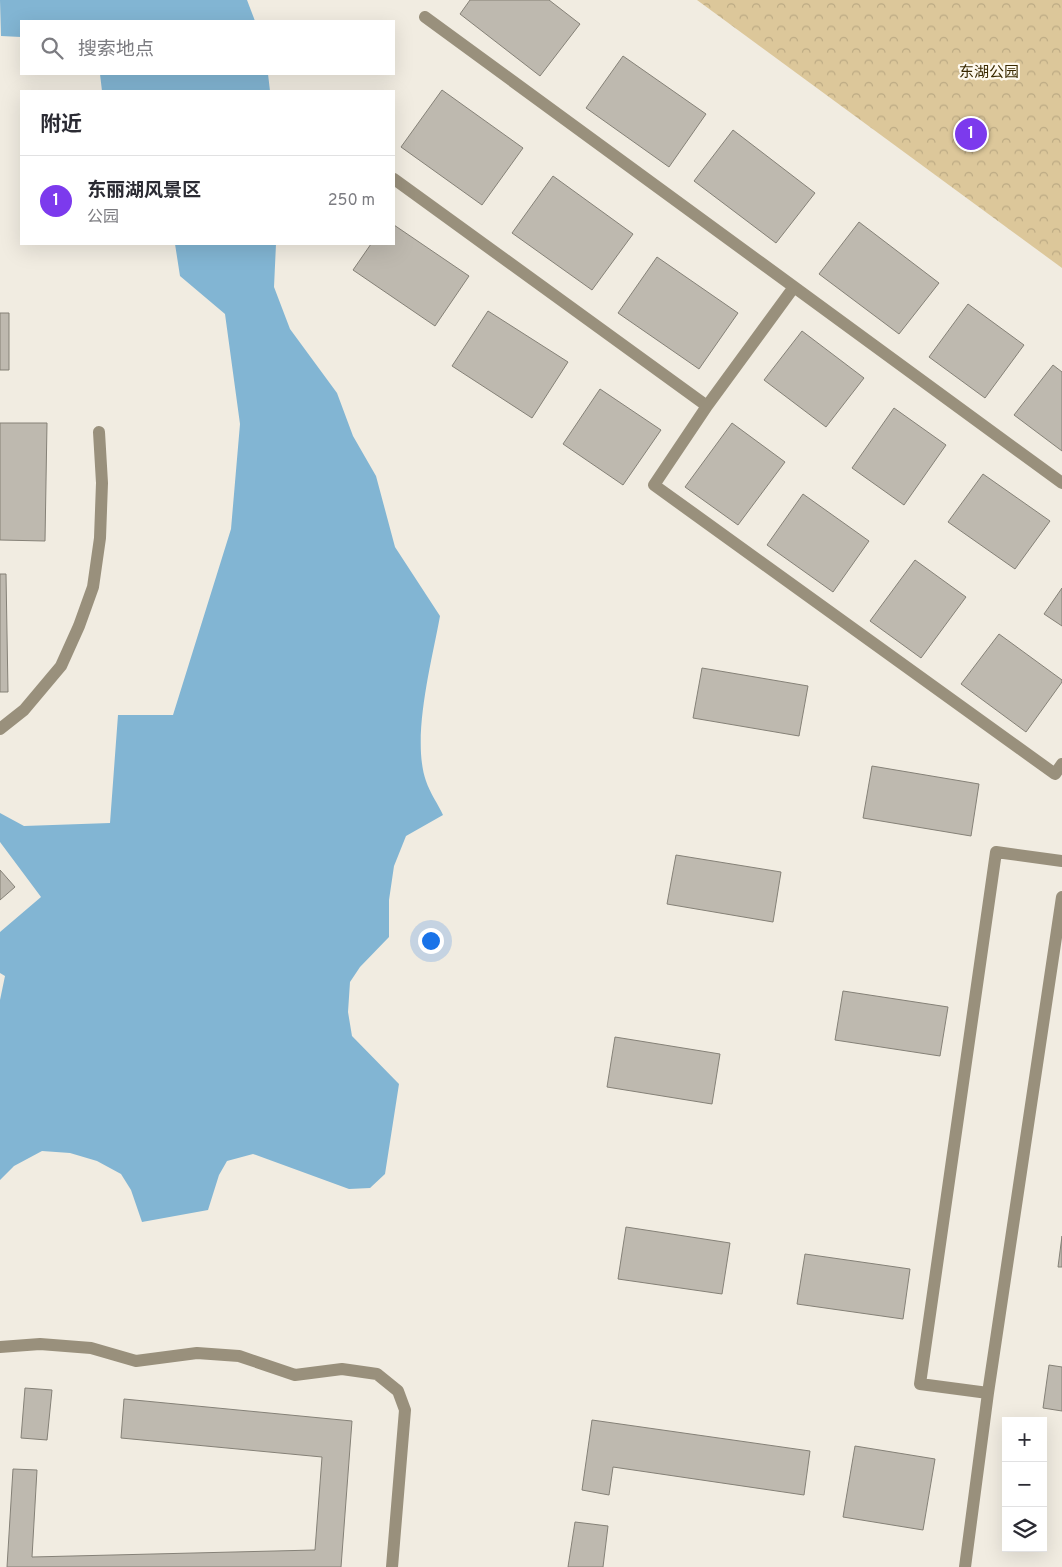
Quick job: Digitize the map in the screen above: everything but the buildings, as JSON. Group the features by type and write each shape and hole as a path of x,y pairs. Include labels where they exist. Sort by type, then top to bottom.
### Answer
{"street":[{"path":"425,17 1062,483"},
{"path":"395,181 707,406"},
{"path":"794,287 707,406 654,485 1060,773"},
{"path":"0,729 24,710 61,666 79,626 93,587 100,538 102,483 99,432"},
{"path":"988,1393 920,1384 996,852 1062,861"},
{"path":"965,1567 988,1393 1062,897"},
{"path":"0,1347 40,1344 91,1348 136,1361 198,1353 239,1356 296,1375 342,1369 377,1374 398,1391 404,1410 392,1567"}],"green space":[{"name":"东湖公园","path":"697,0 1062,0 1062,268"}],"water":[{"path":"0,0 247,0 255,20 20,20 20,37 1,36"},
{"path":"100,75 268,75 270,90 102,90"},
{"path":"175,245 276,245 274,287 290,329 337,393 353,436 376,476 395,547 440,616 424,699 421,743 422,763 426,781 443,815 406,836 394,866 389,900 389,937 360,967 350,982 348,1012 352,1036 399,1084 385,1174 370,1188 349,1189 253,1154 227,1161 219,1175 208,1210 142,1222 131,1190 121,1174 97,1161 70,1153 42,1151 14,1166 0,1180 0,1000 5,976 0,973 0,932 41,897 0,842 0,813 24,826 110,823 118,715 173,715 231,529 240,424 225,314 180,276"}],"place":[{"name":"东丽湖风景区","path":"971,134"}]}
